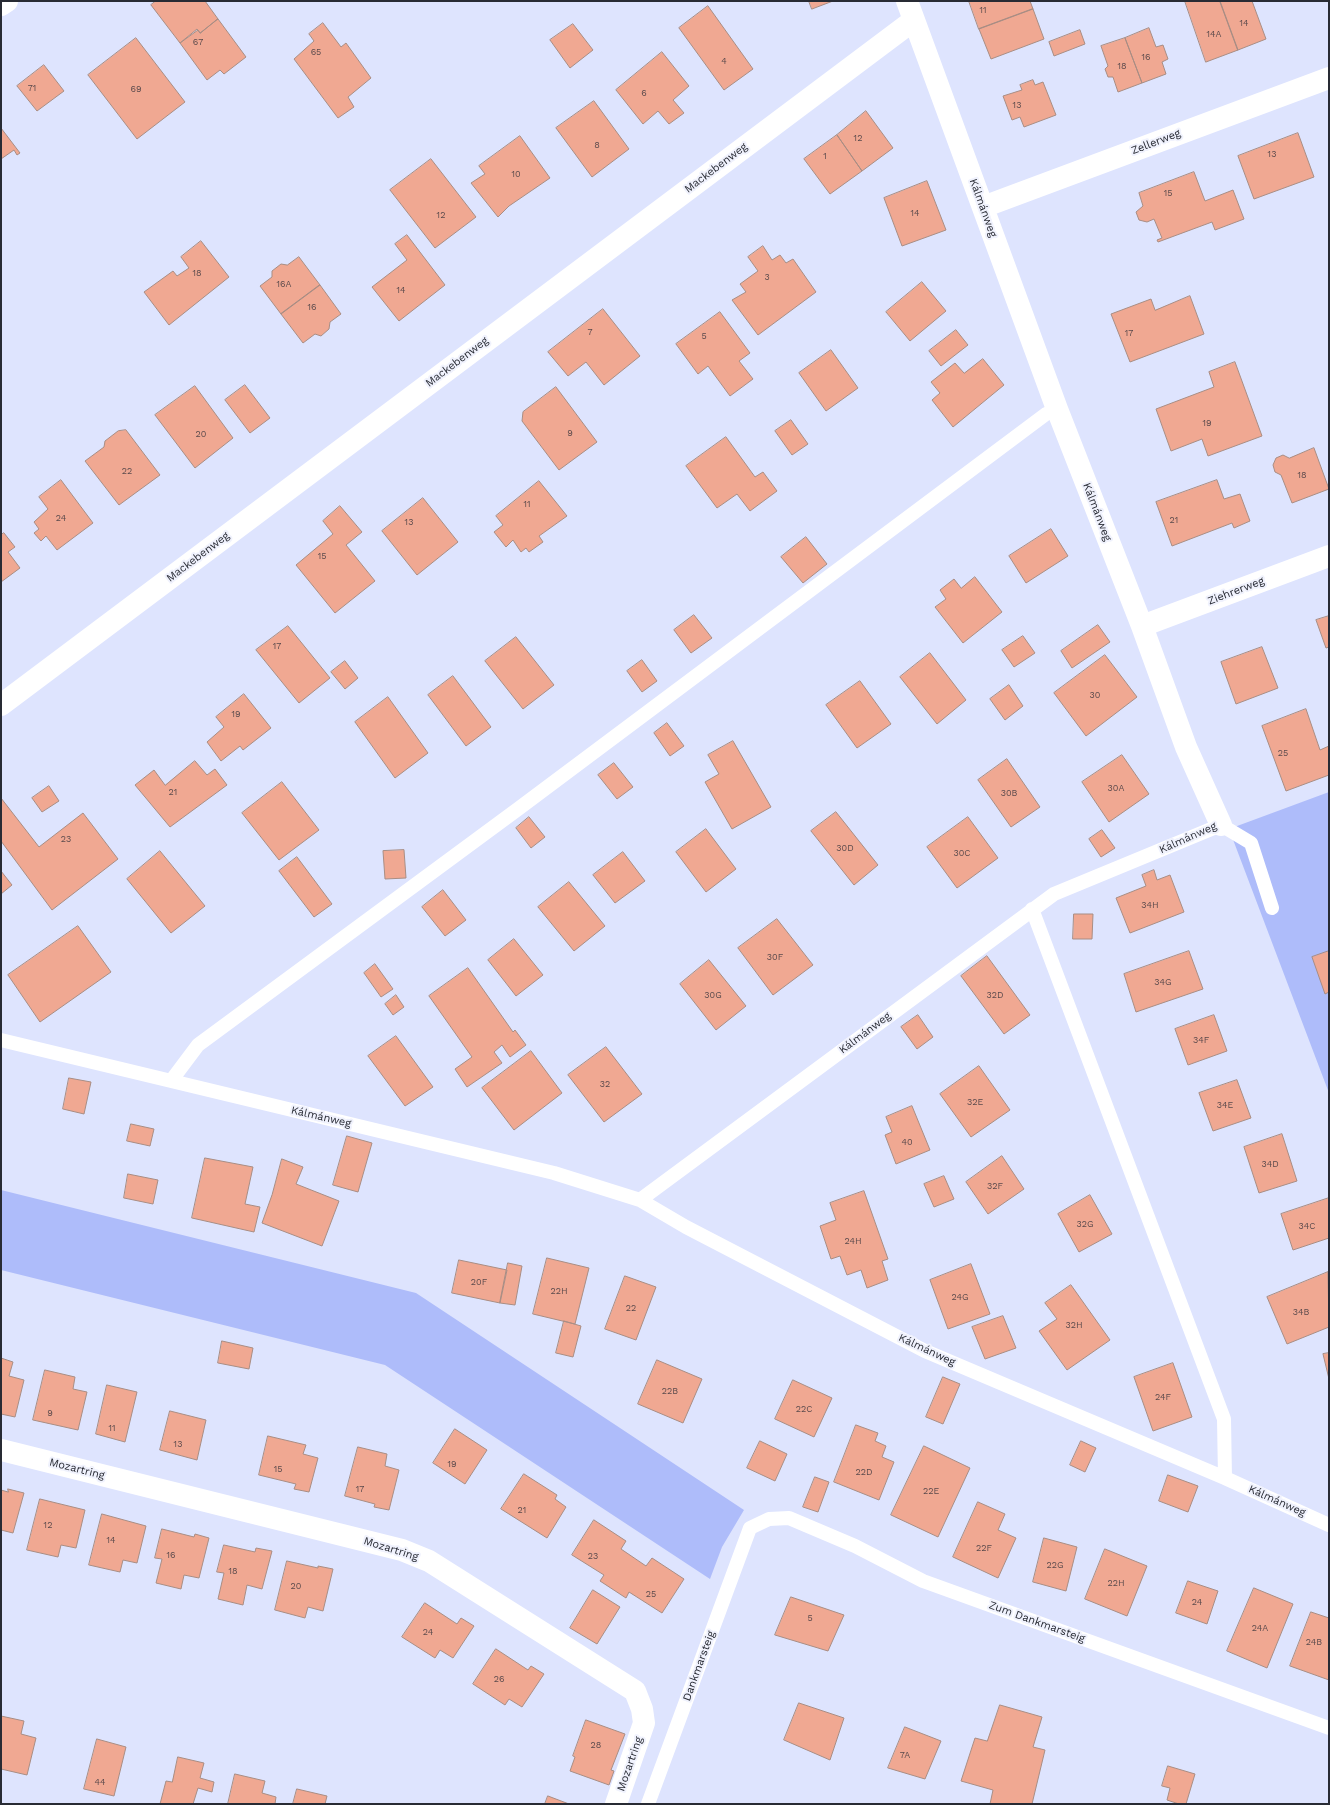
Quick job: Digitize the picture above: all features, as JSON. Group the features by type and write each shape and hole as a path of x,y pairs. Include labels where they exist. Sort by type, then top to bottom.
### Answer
{"street":[{"path":"1,5 7,1"},
{"name":"Kálmánweg","path":"910,10 1057,409 1142,626 1186,747 1221,825"},
{"name":"Mackebenweg","path":"1,705 910,10"},
{"name":"Zellerweg","path":"983,207 1329,78"},
{"name":"Ziehrerweg","path":"1142,626 1329,556"},
{"name":"Mozartring","path":"1,1450 394,1548 429,1561 635,1692 642,1709 644,1723 616,1804"}],"lane":[{"path":"171,1081 198,1045 518,809 1046,414 1057,409"},
{"path":"1221,825 1251,843 1272,908"},
{"name":"Kálmánweg","path":"640,1200 1054,894 1221,825"},
{"path":"1032,909 1224,1418 1225,1478"},
{"name":"Kálmánweg","path":"1,1040 554,1173 640,1200 686,1227 925,1351 1225,1478 1329,1525"},
{"name":"Zum Dankmarsteig","path":"750,1528 769,1519 789,1518 855,1546 923,1581 1329,1728"},
{"name":"Dankmarsteig","path":"648,1804 750,1528"}],"shaded area":[{"path":"1329,792 1329,1093 1229,829"},
{"path":"1,1190 416,1293 744,1510 722,1547 710,1579 385,1365 1,1270"}],"building":[{"path":"156,1 205,1 218,19 200,33 197,29 180,43 151,5"},
{"path":"809,1 833,1 812,9"},
{"path":"969,1 1030,1 1033,9 979,29"},
{"path":"1185,1 1220,1 1238,50 1206,62"},
{"path":"1220,1 1252,1 1266,39 1238,50"},
{"path":"708,6 753,69 724,90 679,28"},
{"path":"1033,9 1044,39 991,59 979,29"},
{"path":"218,19 246,57 224,74 220,70 207,80 180,43 198,30 200,33"},
{"path":"323,23 341,47 346,43 371,78 348,97 354,107 338,118 294,59 314,41 309,34"},
{"path":"573,24 593,50 570,68 550,40"},
{"path":"1149,28 1156,47 1163,45 1168,59 1162,62 1166,74 1142,83 1125,38"},
{"path":"1080,30 1085,44 1054,56 1049,42"},
{"path":"136,38 185,102 137,139 88,75"},
{"path":"1125,38 1142,83 1118,92 1113,77 1108,77 1105,69 1108,66 1101,46"},
{"path":"662,52 689,86 673,100 684,113 669,124 658,111 643,124 616,90"},
{"path":"44,65 64,91 37,111 17,86"},
{"path":"1033,80 1035,85 1043,82 1056,115 1024,127 1020,117 1012,120 1003,96 1022,90 1020,85"},
{"path":"594,101 629,149 592,177 556,128"},
{"path":"866,111 893,148 862,171 837,135"},
{"path":"1,128 20,153 17,155 14,150 1,159"},
{"path":"1298,133 1314,177 1254,199 1238,156"},
{"path":"837,135 862,171 830,194 804,159"},
{"path":"520,136 550,178 509,206 498,217 471,183 485,174 479,166"},
{"path":"431,159 476,217 435,248 390,190"},
{"path":"1194,172 1205,201 1233,190 1244,219 1215,230 1212,222 1158,242 1157,240 1162,238 1154,219 1147,222 1139,220 1136,212 1143,206 1139,193"},
{"path":"927,181 946,230 902,246 884,198"},
{"path":"407,235 445,285 399,321 372,287 407,260 395,244"},
{"path":"201,241 229,277 169,325 144,292 173,271 177,276 189,268 181,257"},
{"path":"763,246 772,260 780,255 786,263 793,259 816,292 758,335 732,300 746,292 740,284 758,271 748,257"},
{"path":"299,257 320,285 281,314 260,286 272,277 272,271 281,264 287,265"},
{"path":"922,282 946,311 910,341 886,312"},
{"path":"320,285 341,314 330,322 329,329 321,336 315,334 303,343 281,314"},
{"path":"1190,296 1204,334 1130,362 1111,314 1151,299 1155,310"},
{"path":"603,309 640,356 604,385 586,362 568,376 548,352"},
{"path":"720,312 750,353 739,361 753,379 730,396 708,366 698,374 676,344"},
{"path":"956,330 968,345 941,366 929,351"},
{"path":"831,350 858,388 826,411 799,373"},
{"path":"983,359 1004,385 953,427 932,400 940,393 931,382 955,363 964,373"},
{"path":"1235,362 1262,436 1208,456 1202,439 1171,451 1156,409 1214,387 1209,372"},
{"path":"245,385 270,418 250,433 225,400"},
{"path":"195,386 233,438 195,468 155,415"},
{"path":"556,387 597,442 559,470 522,421 523,412"},
{"path":"791,420 808,444 792,455 775,431"},
{"path":"126,430 160,475 119,505 85,461 104,447 105,441 118,431"},
{"path":"726,437 755,477 763,472 777,491 750,511 737,494 717,508 686,466"},
{"path":"1314,448 1329,489 1292,503 1281,475 1275,472 1273,465 1276,458 1283,455 1289,458"},
{"path":"61,480 93,523 57,550 46,536 41,541 34,533 39,529 34,522 48,509 39,497"},
{"path":"1217,480 1224,499 1240,494 1250,521 1234,528 1232,523 1172,546 1156,502"},
{"path":"539,481 567,516 539,536 543,542 529,552 526,548 521,552 513,540 506,547 494,532 503,525 496,516"},
{"path":"423,498 458,542 417,575 382,531"},
{"path":"340,506 362,532 346,545 375,581 335,613 296,565 333,534 323,521"},
{"path":"1051,529 1068,556 1026,583 1009,556"},
{"path":"4,533 15,547 8,552 20,568 1,582 1,535"},
{"path":"806,537 827,564 803,583 781,557"},
{"path":"975,577 1002,612 963,643 935,607 946,599 940,590 954,579 961,588"},
{"path":"694,615 712,638 691,653 674,630"},
{"path":"1329,616 1329,647 1326,648 1316,620"},
{"path":"1098,625 1110,642 1072,668 1061,651"},
{"path":"288,626 330,678 299,703 256,650"},
{"path":"1023,636 1035,653 1014,667 1002,650"},
{"path":"516,637 554,685 523,709 485,661"},
{"path":"1262,647 1278,688 1236,704 1221,662"},
{"path":"930,653 966,700 937,724 900,677"},
{"path":"1105,655 1137,697 1086,736 1054,693"},
{"path":"642,660 657,681 642,692 627,671"},
{"path":"345,661 358,678 345,689 331,672"},
{"path":"453,676 491,727 466,746 428,695"},
{"path":"860,681 891,724 857,748 826,705"},
{"path":"1009,685 1023,706 1005,720 990,699"},
{"path":"244,694 271,728 243,750 240,746 221,761 207,742 224,727 216,717"},
{"path":"388,697 428,753 395,778 355,722"},
{"path":"1306,709 1320,750 1329,746 1329,775 1286,791 1262,726"},
{"path":"667,723 684,746 670,756 654,733"},
{"path":"733,741 771,807 732,829 705,782 719,774 708,755"},
{"path":"1122,755 1149,794 1109,822 1082,782"},
{"path":"1007,759 1040,807 1011,827 978,780"},
{"path":"195,761 207,775 215,769 227,785 170,827 135,785 154,770 165,785"},
{"path":"614,763 633,787 617,799 598,775"},
{"path":"282,782 319,830 279,860 242,813"},
{"path":"49,786 59,801 42,812 32,798"},
{"path":"1,798 39,847 83,813 118,859 52,910 1,841"},
{"path":"836,812 878,865 854,885 811,831"},
{"path":"529,817 545,837 531,848 516,828"},
{"path":"968,817 998,858 957,888 927,847"},
{"path":"706,829 736,869 706,892 676,852"},
{"path":"1102,830 1115,848 1101,857 1089,839"},
{"path":"404,850 406,878 385,879 383,851"},
{"path":"160,851 205,906 171,933 127,879"},
{"path":"623,852 645,881 615,903 593,875"},
{"path":"297,857 332,904 314,917 279,871"},
{"path":"1154,870 1157,880 1170,875 1184,912 1130,933 1116,898 1146,886 1142,875"},
{"path":"1,871 12,885 1,894"},
{"path":"569,882 605,926 574,951 538,907"},
{"path":"443,890 466,920 445,936 422,907"},
{"path":"1074,914 1093,914 1092,939 1073,939"},
{"path":"777,919 813,965 773,995 738,948"},
{"path":"78,926 111,972 40,1022 8,975"},
{"path":"514,939 543,975 516,996 488,960"},
{"path":"1189,951 1203,989 1136,1012 1124,974"},
{"path":"1329,951 1329,992 1325,994 1312,957"},
{"path":"987,956 1030,1015 1004,1034 961,976"},
{"path":"709,960 746,1006 716,1030 680,984"},
{"path":"375,964 393,989 381,997 364,973"},
{"path":"468,968 513,1032 515,1030 526,1045 510,1057 502,1045 494,1052 502,1063 467,1087 455,1069 472,1057 429,996"},
{"path":"396,995 404,1007 393,1015 385,1004"},
{"path":"918,1015 933,1037 917,1049 901,1027"},
{"path":"1214,1015 1227,1051 1188,1065 1175,1029"},
{"path":"396,1036 433,1087 405,1106 368,1056"},
{"path":"606,1047 642,1094 604,1122 568,1075"},
{"path":"531,1051 562,1093 514,1130 482,1088"},
{"path":"979,1066 1010,1110 971,1137 940,1094"},
{"path":"69,1078 91,1082 84,1114 63,1109"},
{"path":"1237,1080 1251,1118 1213,1131 1199,1093"},
{"path":"912,1106 930,1150 896,1164 885,1135 892,1132 886,1117"},
{"path":"131,1124 154,1129 150,1146 127,1141"},
{"path":"1282,1134 1297,1181 1259,1193 1244,1147"},
{"path":"347,1136 372,1143 358,1192 333,1185"},
{"path":"1002,1156 1024,1189 988,1214 966,1182"},
{"path":"205,1158 253,1167 245,1204 260,1207 254,1232 192,1218"},
{"path":"282,1159 303,1167 296,1184 339,1201 322,1246 262,1223"},
{"path":"128,1174 158,1180 153,1204 124,1198"},
{"path":"944,1176 954,1199 934,1207 924,1184"},
{"path":"864,1191 888,1259 882,1261 888,1280 867,1288 861,1270 847,1275 840,1256 831,1259 820,1226 836,1220 830,1203"},
{"path":"1090,1195 1112,1234 1079,1252 1058,1214"},
{"path":"1329,1198 1329,1238 1293,1250 1281,1214"},
{"path":"547,1258 589,1268 575,1324 533,1314"},
{"path":"459,1260 507,1270 500,1303 452,1293"},
{"path":"508,1263 522,1266 515,1305 500,1303"},
{"path":"971,1264 990,1314 948,1329 930,1280"},
{"path":"1328,1272 1329,1327 1287,1344 1267,1297"},
{"path":"625,1276 656,1287 636,1340 605,1329"},
{"path":"1071,1285 1110,1340 1067,1370 1039,1331 1057,1319 1045,1303"},
{"path":"1003,1316 1016,1348 985,1359 972,1327"},
{"path":"564,1321 581,1326 573,1357 556,1353"},
{"path":"222,1341 253,1348 249,1369 218,1363"},
{"path":"1329,1353 1329,1379 1323,1354"},
{"path":"1,1358 13,1362 9,1376 24,1380 15,1417 1,1414"},
{"path":"657,1360 702,1379 683,1423 638,1404"},
{"path":"1173,1363 1192,1417 1153,1431 1134,1377"},
{"path":"45,1370 75,1377 73,1389 87,1392 78,1430 33,1420"},
{"path":"943,1377 960,1384 943,1424 926,1417"},
{"path":"793,1380 832,1398 814,1437 775,1419"},
{"path":"107,1385 137,1392 125,1442 96,1434"},
{"path":"170,1411 206,1420 197,1460 160,1450"},
{"path":"856,1425 878,1433 875,1441 886,1446 882,1457 894,1462 879,1500 834,1482"},
{"path":"455,1429 487,1450 465,1484 433,1463"},
{"path":"268,1436 306,1445 303,1454 318,1458 309,1492 294,1489 296,1484 259,1475"},
{"path":"760,1441 787,1454 775,1481 747,1468"},
{"path":"1081,1441 1096,1448 1085,1472 1070,1465"},
{"path":"924,1446 970,1468 938,1537 891,1515"},
{"path":"358,1447 387,1454 385,1466 399,1470 389,1510 374,1507 375,1504 345,1496"},
{"path":"524,1474 557,1495 555,1499 566,1507 547,1538 501,1509"},
{"path":"1168,1475 1198,1486 1188,1512 1159,1501"},
{"path":"815,1477 829,1482 818,1512 803,1507"},
{"path":"8,1489 24,1493 13,1533 1,1530 1,1490 8,1492"},
{"path":"40,1499 85,1510 76,1548 61,1545 58,1557 27,1550"},
{"path":"978,1502 1005,1514 998,1530 1016,1538 998,1578 953,1557"},
{"path":"102,1514 146,1526 137,1563 123,1560 120,1572 89,1565"},
{"path":"594,1520 626,1541 621,1549 646,1566 652,1558 684,1579 662,1613 629,1592 626,1598 600,1581 604,1575 572,1555"},
{"path":"162,1529 194,1537 195,1534 209,1538 199,1578 184,1575 181,1589 156,1583 162,1559 155,1558"},
{"path":"1044,1538 1077,1547 1066,1591 1033,1582"},
{"path":"224,1545 255,1552 256,1548 272,1551 262,1589 247,1585 243,1605 218,1599 224,1573 217,1572"},
{"path":"1105,1549 1147,1566 1127,1616 1085,1599"},
{"path":"287,1561 318,1568 318,1566 333,1569 323,1611 308,1607 305,1618 275,1610"},
{"path":"1188,1581 1218,1591 1207,1624 1176,1613"},
{"path":"1254,1588 1293,1604 1267,1668 1227,1651"},
{"path":"593,1590 620,1607 597,1644 570,1628"},
{"path":"791,1597 844,1615 828,1651 775,1635"},
{"path":"425,1603 457,1624 461,1618 474,1626 453,1658 440,1650 435,1658 402,1637"},
{"path":"1311,1612 1329,1618 1329,1680 1290,1666"},
{"path":"496,1649 528,1670 531,1666 544,1674 522,1707 509,1699 505,1705 473,1684"},
{"path":"799,1703 844,1718 830,1760 784,1740"},
{"path":"1000,1705 1042,1717 1033,1747 1045,1750 1032,1804 990,1804 993,1790 961,1781 975,1738 987,1741"},
{"path":"1,1716 24,1721 21,1734 36,1738 27,1775 1,1769"},
{"path":"586,1720 625,1734 611,1770 614,1771 609,1785 570,1771 575,1757 573,1756"},
{"path":"905,1727 941,1741 925,1779 888,1768"},
{"path":"97,1739 126,1747 114,1796 84,1789"},
{"path":"178,1757 204,1763 200,1778 214,1782 212,1792 198,1788 193,1804 160,1804 166,1781 172,1782"},
{"path":"1168,1766 1195,1774 1186,1804 1179,1804 1167,1800 1170,1788 1162,1786"},
{"path":"235,1774 265,1781 262,1793 276,1797 275,1804 228,1804"},
{"path":"297,1789 327,1796 325,1804 293,1804"},
{"path":"548,1796 569,1804 545,1804"}]}
